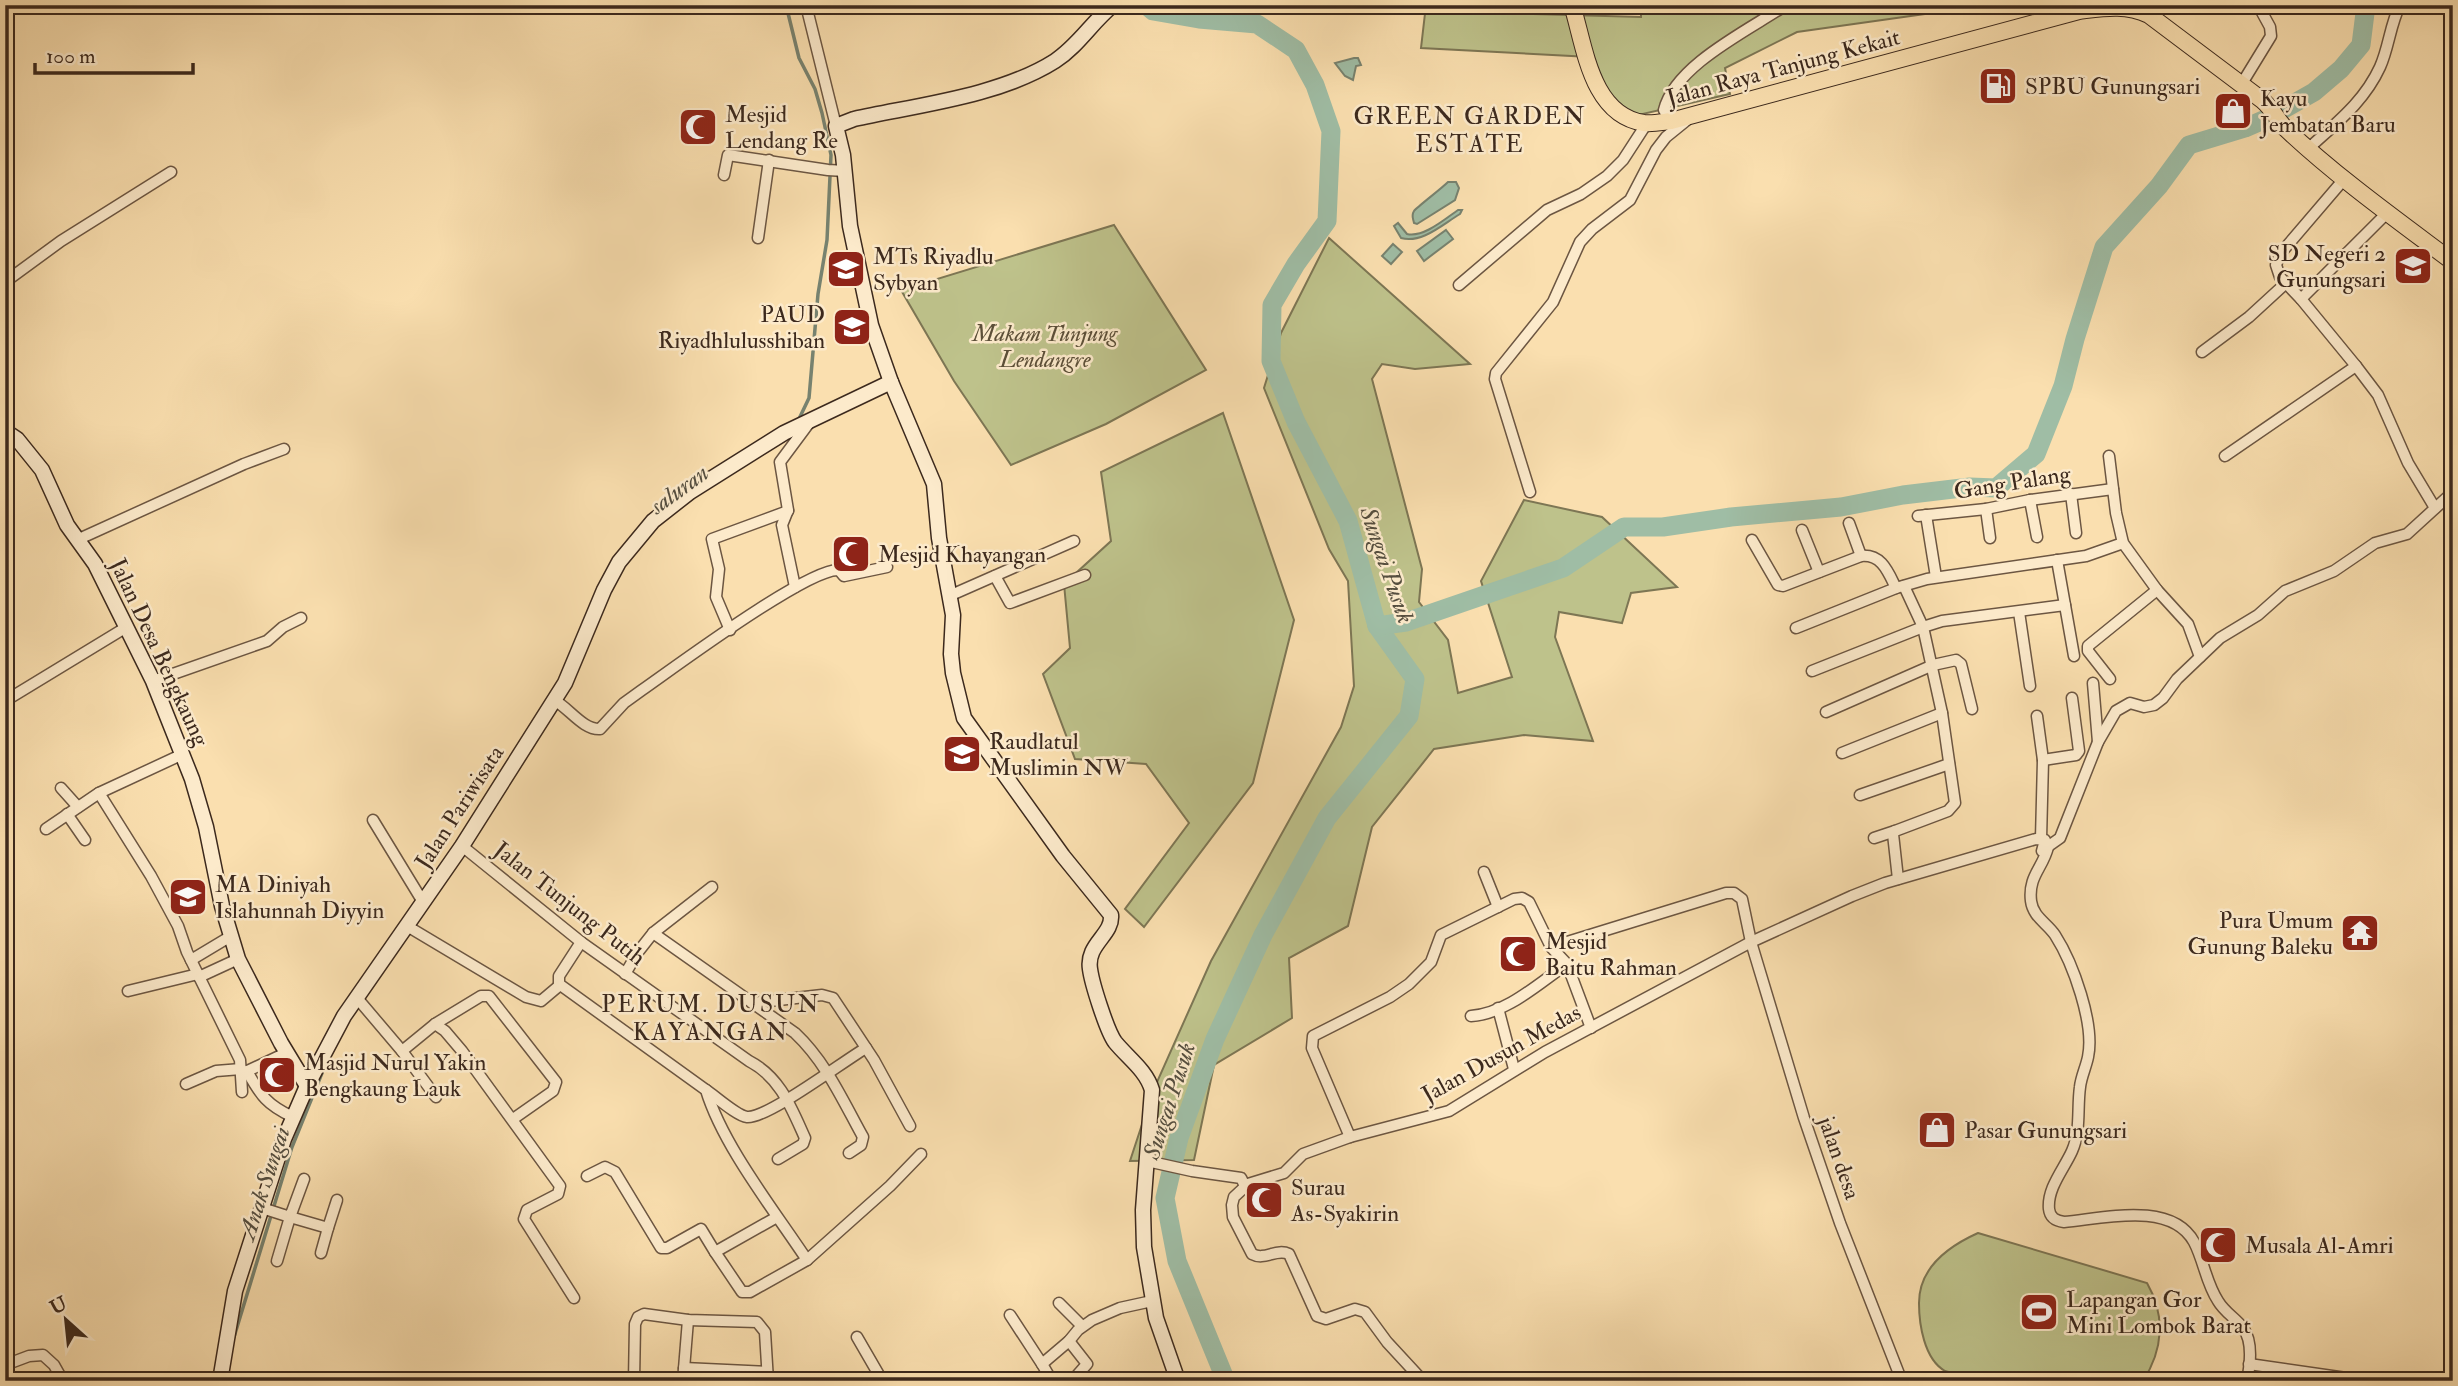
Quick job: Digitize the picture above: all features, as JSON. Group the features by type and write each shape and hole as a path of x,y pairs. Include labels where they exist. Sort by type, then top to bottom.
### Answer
{"main road":[{"name":"Jalan Raya Tanjung Kekait","path":"1572,5 1602,96 1615,111 1630,120 1647,124 1671,121 2079,12 2114,7 2132,9 2149,15 2273,109 2283,127 2309,148"},
{"path":"2309,148 2453,262"}],"street":[{"path":"806,5 836,126 849,219 871,325 891,382 934,484 939,538 953,615 953,673 964,718 1063,856 1111,915 1110,925 1093,949 1090,971 1112,1037 1150,1084 1151,1161 1143,1228 1152,1301 1178,1381"},
{"path":"836,126 854,119 975,93 1011,81 1061,57 1094,21 1114,5"},
{"path":"1671,121 1664,110 1667,100 1683,79 1702,60 1786,5"},
{"path":"2241,85 2271,36 2270,27 2258,5"},
{"path":"2309,148 2364,96 2380,67 2390,29 2400,5"},
{"path":"1530,492 1495,379 1496,373 1553,302 1580,242 1599,223 1630,200 1661,144 1695,114"},
{"path":"1459,285 1552,207 1581,194 1607,176 1623,160 1647,124"},
{"path":"724,175 728,155 843,170"},
{"path":"758,238 769,160"},
{"path":"5,282 61,241 171,172"},
{"path":"2345,178 2278,257 2277,271 2378,395 2408,463 2435,508"},
{"path":"2301,299 2388,212"},
{"path":"2202,352 2249,317 2285,284"},
{"path":"2225,456 2356,366"},
{"name":"Jalan Pariwisata","path":"220,1381 235,1291 267,1209 301,1078 410,929 424,902 465,849 558,702 611,576 643,531 683,496 794,428 891,382"},
{"path":"795,587 782,525 788,511 780,460 813,418"},
{"name":"Jalan Desa Bengkaung","path":"5,431 17,439 42,470 67,525 95,564 153,681 183,754 206,827 222,906 238,959 301,1078"},
{"path":"79,539 244,464 284,449"},
{"path":"2109,456 2123,543 2157,590 2188,624 2200,657"},
{"name":"Gang Palang","path":"1936,577 1922,515 1986,509 2113,489"},
{"path":"2043,854 2060,838 2098,742 2119,708 2130,703 2144,707 2154,705 2220,638 2258,615 2285,591 2334,571 2375,543 2407,534 2453,492"},
{"path":"2071,494 2076,533"},
{"path":"2030,500 2037,537"},
{"path":"1986,509 1990,538"},
{"path":"730,629 716,597 719,569 712,539 788,511"},
{"path":"1849,523 1861,556"},
{"path":"1802,530 1819,572"},
{"path":"1752,540 1778,585 1783,586 1861,556 1872,555 1881,562 1900,587 1923,627 1942,713 1955,796 1953,808 1874,838"},
{"path":"948,596 1074,541"},
{"path":"1797,628 1900,587 1936,577 2085,556 2123,543"},
{"path":"2057,560 2074,656"},
{"path":"558,702 590,729 600,729 624,703 795,587 830,570 839,570 844,576 887,567"},
{"path":"995,576 1010,603 1085,575"},
{"path":"2110,680 2088,651 2088,646 2157,590"},
{"path":"1812,671 1942,621 2065,605"},
{"path":"2019,612 2030,686"},
{"path":"153,681 267,640 283,627 301,618"},
{"path":"5,701 125,628"},
{"path":"1826,712 1933,665 1955,660 1960,662 1972,709"},
{"path":"2093,683 2098,742"},
{"path":"2043,760 2076,755 2079,751 2072,698"},
{"path":"1842,753 1942,713"},
{"path":"2038,716 2043,760 2040,839 2045,840 2043,854 2031,886 2032,907 2061,945 2079,992 2090,1041 2080,1087 2074,1146 2056,1179 2050,1205 2051,1214 2055,1220 2064,1223 2133,1215 2152,1216 2169,1220 2185,1230 2195,1245 2213,1295 2227,1314 2246,1332 2249,1364 2247,1381"},
{"path":"46,829 99,793 183,754"},
{"path":"1860,795 1949,764"},
{"path":"61,788 78,807"},
{"path":"99,793 178,926 191,960 240,1060 243,1072 242,1092"},
{"path":"67,814 85,840"},
{"path":"373,820 424,902"},
{"path":"1895,831 1893,834 1898,879"},
{"name":"Jalan Dusun Medas","path":"1245,1186 1280,1175 1303,1154 1350,1137 1449,1111 1514,1069 1751,942 1852,895 2003,847 2040,839"},
{"name":"Jalan Tunjung Putih","path":"465,849 581,942 768,1072 788,1100 805,1140 802,1145 778,1159"},
{"path":"1483,872 1498,907"},
{"path":"625,974 653,933 712,887"},
{"name":"jalan desa","path":"1551,947 1728,893 1736,894 1743,901 1751,942 1804,1118 1840,1223 1887,1346 1904,1381"},
{"path":"1350,1137 1311,1046 1313,1036 1400,991 1430,962 1442,934 1516,898 1528,901 1551,947 1567,964 1591,1028"},
{"path":"410,929 536,1001 546,998 560,985"},
{"path":"653,933 806,1044 827,1072 863,1137 861,1145 849,1153"},
{"path":"191,960 231,936"},
{"path":"581,942 557,980 560,985 747,1117 788,1100 866,1048"},
{"path":"128,991 199,976 238,959"},
{"path":"1471,1016 1499,1008 1567,964"},
{"path":"752,1003 822,995 831,997 837,1002 866,1048 910,1126"},
{"path":"402,1051 435,1024 481,996 488,996 556,1082 553,1091 513,1119"},
{"path":"359,1001 402,1051 436,1097"},
{"path":"1499,1008 1514,1069"},
{"path":"435,1024 452,1038 560,1186 558,1194 527,1210 524,1219 574,1298"},
{"path":"186,1084 216,1071 243,1072 286,1053"},
{"path":"243,1072 265,1101 273,1108 293,1117"},
{"path":"706,1090 718,1120 777,1217 807,1260"},
{"path":"587,1176 606,1167 615,1172 661,1248 667,1248 701,1229 744,1293 807,1260 890,1186 921,1154"},
{"path":"1151,1161 1192,1171 1241,1178 1245,1186 1234,1197 1231,1209 1234,1221 1251,1252 1260,1257 1283,1251 1289,1254 1317,1316 1326,1319 1353,1310 1365,1312 1387,1342 1423,1381"},
{"path":"277,1261 304,1179"},
{"path":"321,1253 337,1200"},
{"path":"267,1209 328,1228"},
{"path":"715,1252 777,1217"},
{"path":"1042,1364 1082,1326 1104,1313 1152,1301"},
{"path":"1059,1303 1082,1326"},
{"path":"634,1381 635,1322 644,1314 688,1320 759,1323 765,1332 767,1376 684,1368"},
{"path":"1010,1315 1052,1381"},
{"path":"683,1381 688,1320"},
{"path":"857,1338 880,1381"},
{"path":"1069,1341 1087,1363 1086,1368 1072,1381"},
{"path":"5,1365 29,1356 43,1355 54,1365 63,1381"},
{"path":"2249,1364 2367,1381"}],"green space":[{"path":"1426,5 1498,5 1501,13 1641,17 1641,5 1989,5 1797,32 1725,68 1730,94 1634,116 1598,86 1590,57 1421,48"},
{"name":"Makam Tunjung Lendangre","path":"1114,225 1206,370 1106,424 1011,465 954,381 901,290"},
{"path":"1329,238 1470,364 1415,369 1382,364 1372,379 1422,569 1419,602 1448,640 1458,693 1512,677 1481,581 1524,500 1602,517 1677,587 1631,593 1622,623 1559,612 1555,637 1593,741 1524,735 1434,749 1372,827 1348,926 1289,958 1292,1018 1214,1065 1194,1160 1130,1161 1153,1091 1211,961 1341,727 1354,686 1348,581 1329,549 1264,388 1281,333"},
{"path":"1223,413 1294,620 1253,783 1144,927 1125,909 1189,823 1146,764 1075,759 1043,674 1070,648 1064,584 1111,541 1101,472"},
{"name":"Lapangan Gor Mini Lombok Barat","path":"1978,1233 2147,1283 2157,1308 2160,1333 2155,1357 2143,1381 2003,1380 1948,1372 1938,1365 1924,1340 1919,1311 1920,1290 1930,1269 1938,1260 1957,1244"}],"shaded area":[{"path":"1358,58 1361,65 1356,66 1353,80 1345,76 1335,63"},
{"path":"1448,182 1456,182 1459,188 1455,200 1417,224 1414,223 1414,211"},
{"path":"1462,210 1460,214 1417,238 1401,238 1394,226 1398,223 1407,234 1420,233 1434,227"},
{"path":"1446,230 1453,239 1424,261 1417,251"},
{"path":"1393,244 1402,252 1391,264 1382,256"}],"waterway":[{"name":"saluran","path":"786,5 799,58 815,89 831,155 827,240 818,294 809,398 798,421"},
{"name":"Sungai Pusuk","path":"1146,5 1153,11 1199,19 1257,24 1296,50 1315,85 1331,131 1327,221 1296,264 1272,305 1271,361 1296,422 1348,521 1377,626 1415,679 1409,716 1327,818 1263,935 1215,1039 1179,1138 1165,1198 1177,1261 1226,1381"},
{"path":"1377,626 1406,622 1563,568 1624,527 1663,527 1731,517 1841,507 1903,495 1970,487 1996,488 2036,454 2063,386 2104,247 2159,186 2189,145 2268,118 2314,92 2341,69 2361,45 2366,5"},
{"name":"Anak Sungai","path":"234,1337 292,1147 322,1073"}],"place":[{"name":"SPBU Gunungsari","path":"1998,86"},
{"name":"Kayu Jembatan Baru","path":"2233,111"},
{"name":"Mesjid Lendang Re","path":"698,127"},
{"name":"SD Negeri 2 Gunungsari","path":"2413,266"},
{"name":"MTs Riyadlu Sybyan","path":"846,269"},
{"name":"PAUD Riyadhlulusshiban","path":"852,327"},
{"name":"Mesjid Khayangan","path":"851,554"},
{"name":"Raudlatul Muslimin NW","path":"962,754"},
{"name":"MA Diniyah Islahunnah Diyyin","path":"188,897"},
{"name":"Pura Umum Gunung Baleku","path":"2360,933"},
{"name":"Mesjid Baitu Rahman","path":"1518,954"},
{"name":"Masjid Nurul Yakin Bengkaung Lauk","path":"277,1075"},
{"name":"Pasar Gunungsari","path":"1937,1130"},
{"name":"Surau As-Syakirin","path":"1264,1200"},
{"name":"Musala Al-Amri","path":"2218,1245"},
{"name":"Lapangan Gor Mini Lombok Barat","path":"2039,1312"}],"district":[{"name":"GREEN GARDEN ESTATE","path":"1470,130"},
{"name":"PERUM. DUSUN KAYANGAN","path":"711,1018"}]}
